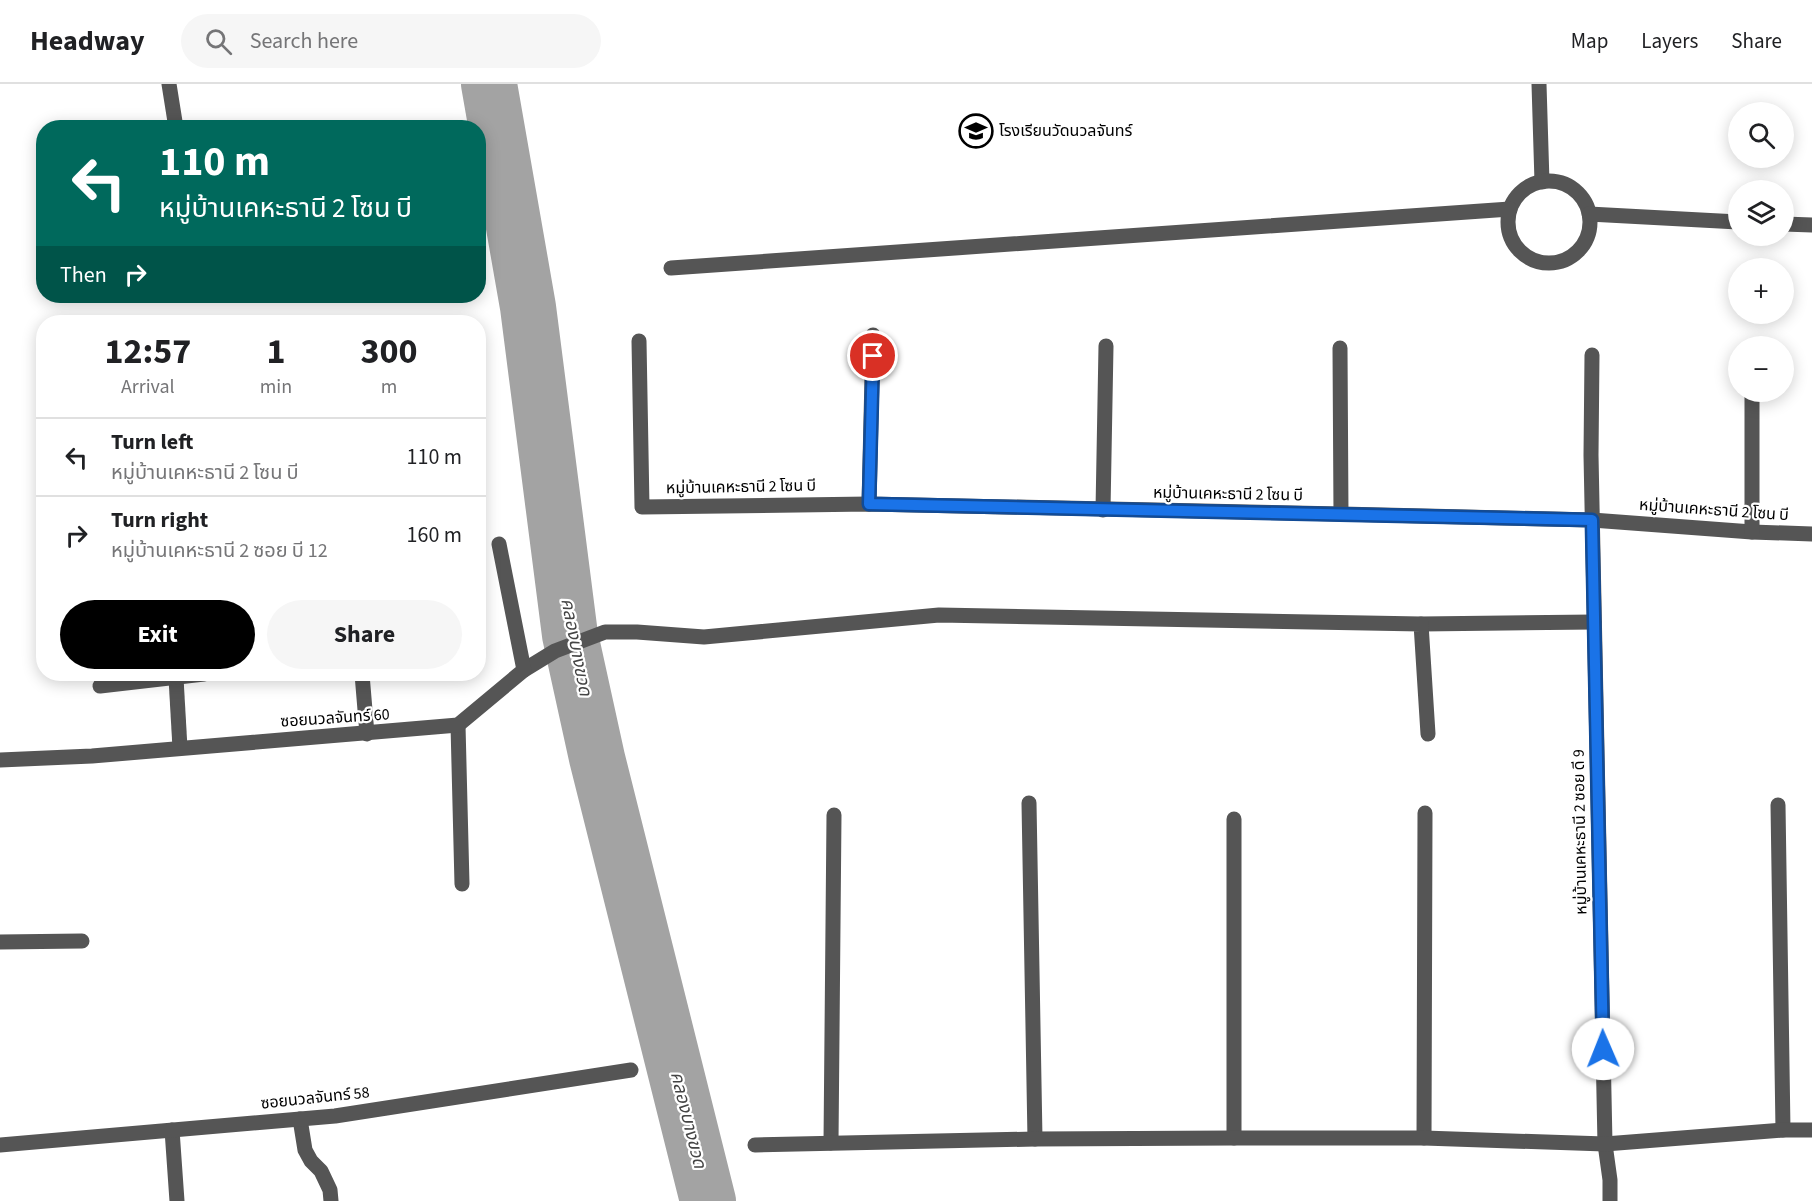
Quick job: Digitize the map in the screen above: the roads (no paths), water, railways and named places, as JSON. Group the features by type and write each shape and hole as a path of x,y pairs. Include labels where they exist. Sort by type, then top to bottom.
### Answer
{"street":[{"path":"169,84 175,120"},
{"path":"1539,84 1542,182"},
{"path":"1554,181 1577,192 1585,202 1590,229 1584,243 1575,254 1562,261 1546,263 1532,259 1519,251 1511,238 1508,224 1510,209 1516,196 1528,186 1554,181"},
{"path":"671,268 1510,209"},
{"path":"1589,214 1728,221"},
{"path":"1794,224 1812,225"},
{"path":"869,504 873,335"},
{"name":"หมู่บ้านเคหะธานี 2 โซน บี","path":"639,341 642,507 869,504 1341,514 1592,520 1752,532 1812,534"},
{"path":"1103,510 1106,346"},
{"path":"1340,348 1341,514"},
{"name":"หมู่บ้านเคหะธานี 2 ซอย ดี 9","path":"1592,355 1592,520 1605,1144 1610,1180 1610,1201"},
{"path":"1752,402 1752,532"},
{"path":"499,544 524,670"},
{"path":"462,884 458,725 524,670 555,651 605,632 704,637 939,615 1421,624 1594,622"},
{"path":"1421,624 1428,734"},
{"path":"100,686 148,681"},
{"path":"176,681 180,748"},
{"path":"363,681 367,734"},
{"name":"ซอยนวลจันทร์ 60","path":"0,760 92,756 458,725"},
{"path":"1029,803 1035,1139"},
{"path":"1778,805 1783,1130"},
{"path":"1424,1138 1425,813"},
{"path":"831,1143 834,815"},
{"path":"1234,819 1234,1138"},
{"path":"0,942 82,940"},
{"name":"ซอยนวลจันทร์ 58","path":"0,1145 335,1116 632,1070"},
{"path":"300,1119 306,1150 311,1161 321,1171 330,1190 331,1201"},
{"path":"172,1130 177,1201"},
{"path":"755,1145 1035,1139 1234,1138 1424,1138 1605,1144 1783,1130 1812,1130"}],"waterway":[{"name":"คลองบางขวด","path":"489,84 528,307 570,635 597,758 708,1201"}],"place":[{"name":"โรงเรียนวัดนวลจันทร์","path":"976,131"}]}
